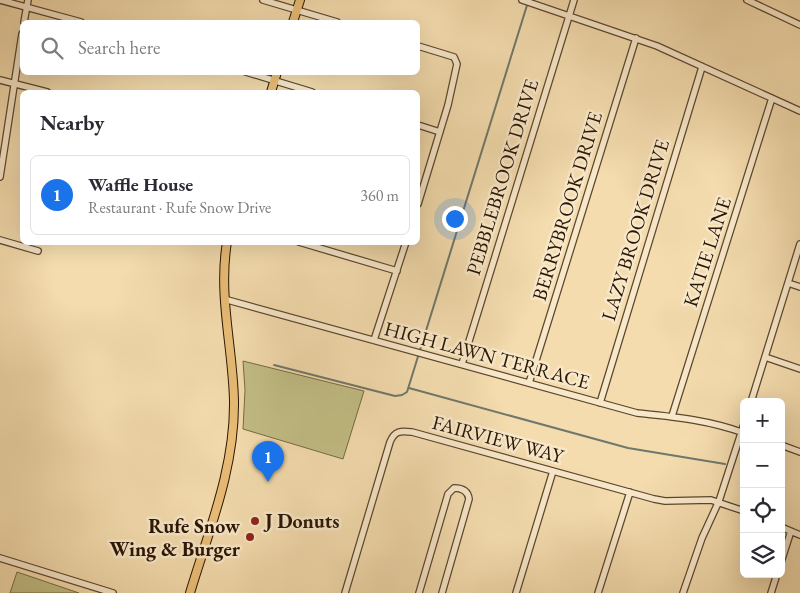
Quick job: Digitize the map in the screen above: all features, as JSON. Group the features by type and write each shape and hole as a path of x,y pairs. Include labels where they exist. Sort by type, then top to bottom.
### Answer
{"main road":[{"path":"294,20 300,0"},
{"path":"272,90 276,75"},
{"path":"190,593 223,486 232,438 234,419 233,383 224,299 227,245"}],"street":[{"path":"0,0 73,20"},
{"path":"24,20 28,0"},
{"path":"263,0 330,20"},
{"name":"PEBBLEBROOK DRIVE","path":"462,364 574,0"},
{"path":"747,0 800,25"},
{"path":"526,1 656,46 800,111"},
{"name":"BERRYBROOK DRIVE","path":"529,383 636,38"},
{"path":"0,177 20,46"},
{"path":"420,47 454,57 457,64 440,132 420,194"},
{"name":"LAZY BROOK DRIVE","path":"600,402 702,67"},
{"path":"255,75 305,90"},
{"path":"0,80 39,90"},
{"name":"KATIE LANE","path":"672,416 772,98"},
{"path":"420,126 440,132"},
{"path":"0,240 38,251"},
{"path":"752,398 800,244"},
{"path":"310,245 397,270"},
{"path":"374,340 405,245"},
{"path":"788,283 800,287"},
{"name":"HIGH LAWN TERRACE","path":"224,299 637,413 672,416 719,424 740,431"},
{"path":"765,357 800,369"},
{"name":"FAIRVIEW WAY","path":"345,593 390,442 396,432 412,432 654,500 719,501 740,509"},
{"path":"683,593 740,441"},
{"path":"785,446 800,452"},
{"path":"516,593 553,471"},
{"path":"419,593 448,494 454,488 460,488 467,493 469,499 442,593"},
{"path":"598,593 630,492"},
{"path":"785,529 800,535"},
{"path":"785,550 791,532"},
{"path":"0,558 113,593"},
{"path":"771,593 776,578"}],"shaded area":[{"path":"243,361 364,391 343,459 243,429 245,390"},
{"path":"17,572 79,593 10,593"}],"waterway":[{"path":"274,365 395,396 407,392 528,2"},
{"path":"409,388 628,448 725,464"}],"place":[{"name":"Waffle House","path":"268,482"},
{"name":"J Donuts","path":"255,521"},
{"name":"Rufe Snow Wing & Burger","path":"250,537"}]}
